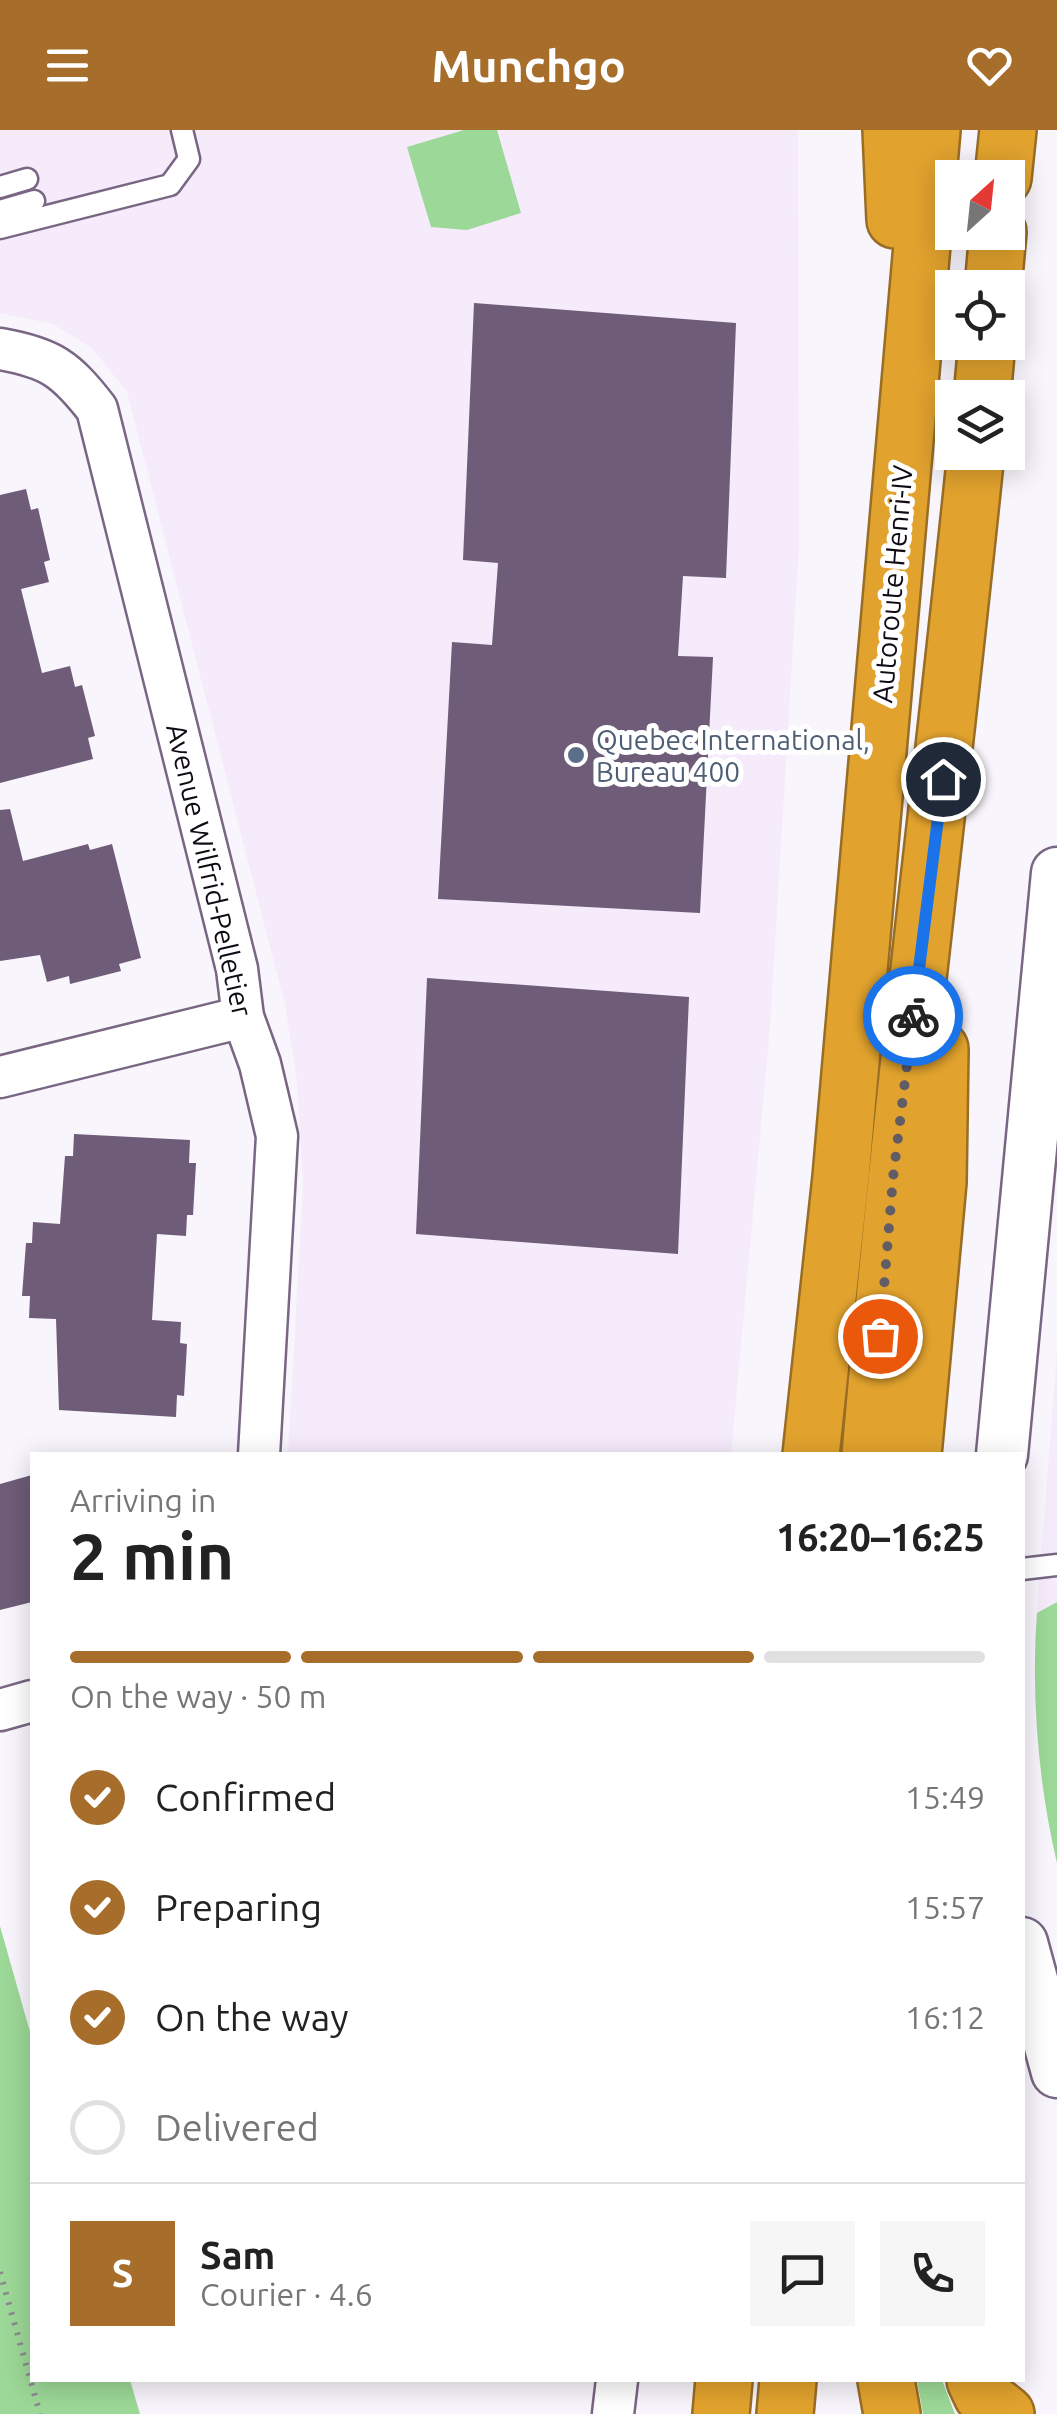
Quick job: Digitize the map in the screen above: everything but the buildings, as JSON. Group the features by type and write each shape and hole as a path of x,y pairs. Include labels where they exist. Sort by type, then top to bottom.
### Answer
{"highway":[{"path":"891,130 905,443"},
{"name":"Autoroute Henri-IV","path":"811,1452 841,1177 932,130"},
{"path":"1006,160 1008,130"},
{"path":"870,1452 893,1178 943,779 974,470"},
{"path":"913,1452 938,1182 943,779"},
{"path":"721,2414 724,2382"},
{"path":"785,2414 788,2382"},
{"path":"886,2382 892,2414"},
{"path":"976,2382 982,2396 1006,2414"}],"street":[{"name":"Avenue Wilfrid-Pelletier","path":"0,350 34,355 59,366 97,409 237,969 243,1017 260,1064 277,1136 259,1452"},
{"path":"1002,1452 1057,872"},
{"path":"0,1077 243,1017"},
{"path":"0,1710 30,1702"},
{"path":"1025,1954 1057,2072"},
{"path":"613,2414 617,2382"}],"lane":[{"path":"0,228 170,185 189,159 182,130"},
{"path":"0,187 27,179"},
{"path":"0,211 34,200"},
{"path":"1025,1569 1057,1565"}],"path":[{"path":"0,2272 30,2378"},
{"path":"31,2382 40,2414"}],"shaded area":[{"path":"0,130 798,130 799,546 770,1027 731,1452 288,1452 303,1185 297,1080 285,1005 127,392 93,349 53,324 0,313"},
{"path":"1057,1352 1057,1863 1039,1754 1035,1636"}],"green space":[{"path":"464,130 497,130 521,213 467,230 431,227 407,147"},
{"path":"1057,1602 1057,1863 1041,1770 1035,1675 1037,1613"},
{"path":"0,1926 30,2032 30,2382 131,2382 140,2414 0,2414"},
{"path":"917,2382 943,2382 955,2414 923,2414"}],"way so far":[{"path":"880,1336 893,1178 913,1016"}],"place":[{"name":"Quebec International, Bureau 400","path":"576,755"}],"route":[{"path":"913,1016 943,779"}]}
